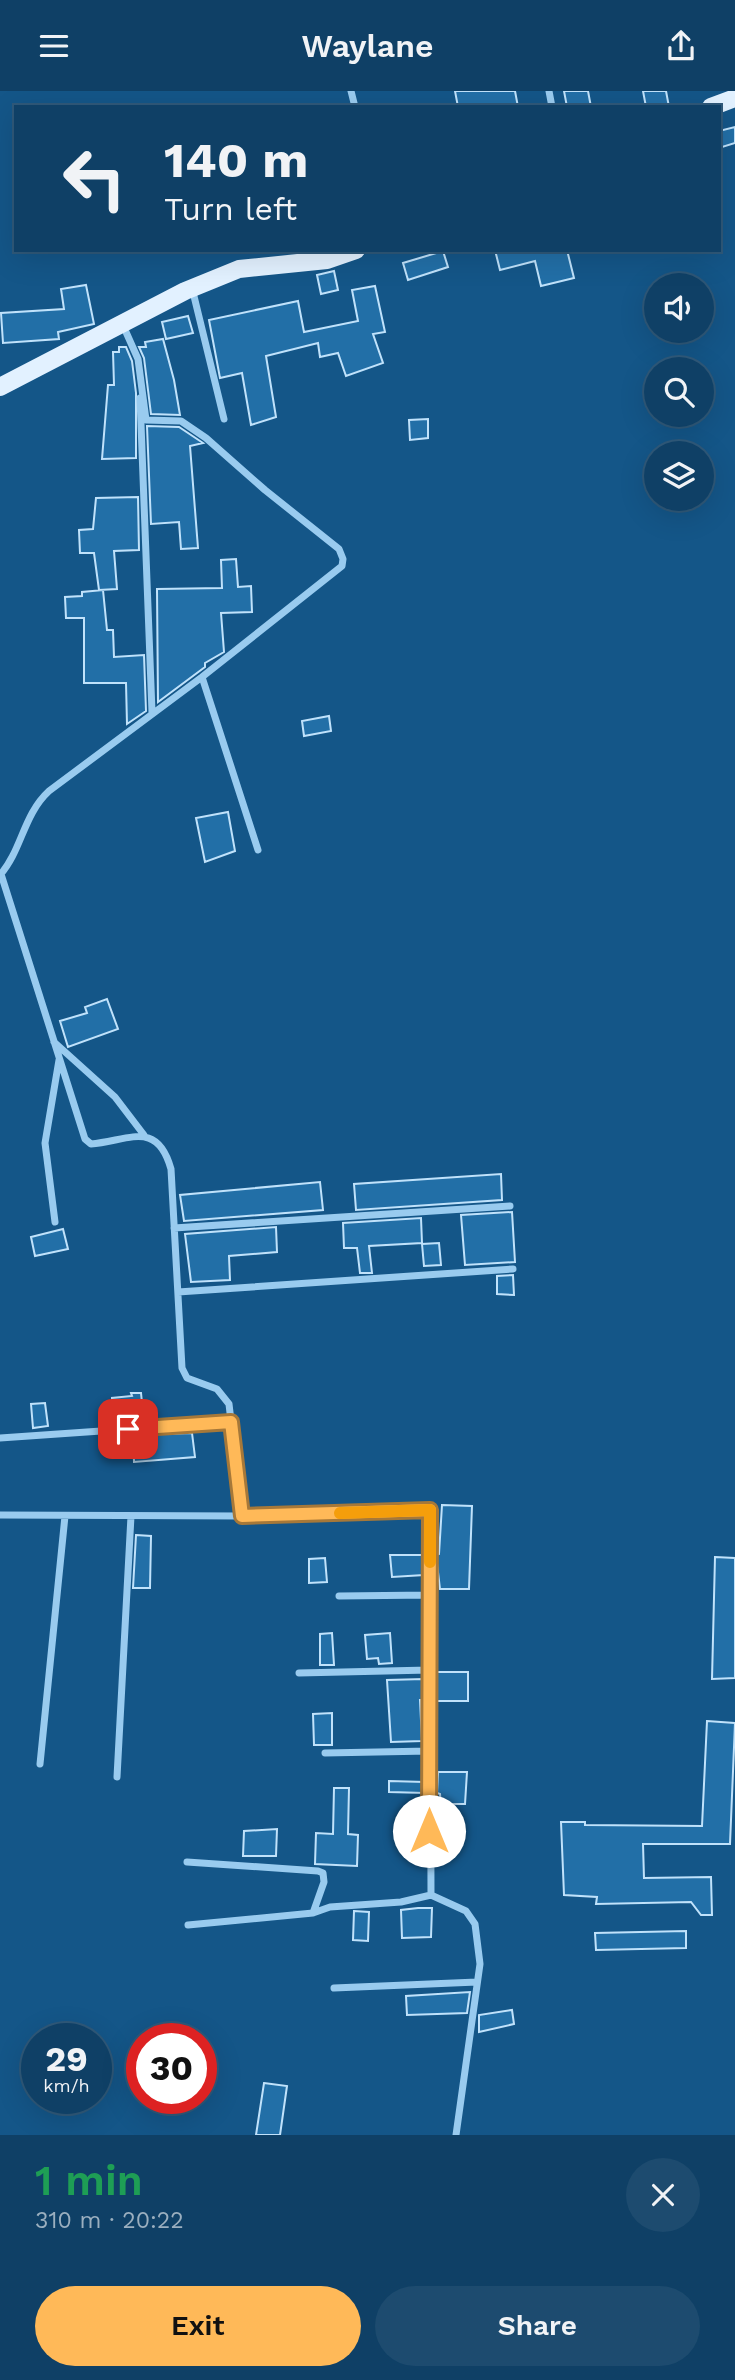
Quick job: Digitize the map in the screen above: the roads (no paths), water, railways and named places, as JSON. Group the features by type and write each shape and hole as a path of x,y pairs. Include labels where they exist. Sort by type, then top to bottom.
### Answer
{"main road":[{"path":"0,387 192,288 239,269 327,260 350,252"}],"street":[{"path":"192,288 224,419"},
{"path":"122,323 138,359 146,420 181,421 206,438 265,490 339,549 343,559 338,571 40,799 22,829 10,862 0,874 86,1142 97,1143 144,1135"},
{"path":"138,359 152,712"},
{"path":"202,677 258,851"},
{"path":"54,1042 115,1097 144,1135 153,1139 167,1155 184,1374 187,1378 223,1394 229,1404 242,1516"},
{"path":"55,1222 45,1143 59,1060"},
{"path":"174,1228 510,1206"},
{"path":"178,1292 513,1269"},
{"path":"0,1438 231,1422"},
{"path":"0,1515 242,1516 430,1510 430,1895"},
{"path":"40,1763 65,1515"},
{"path":"117,1777 131,1515"},
{"path":"338,1596 430,1595"},
{"path":"299,1673 429,1670"},
{"path":"325,1753 429,1751"},
{"path":"187,1862 323,1873 324,1882 313,1913"},
{"path":"188,1925 313,1913 330,1907 401,1902 430,1895 466,1911 475,1924 480,1964 456,2135"},
{"path":"334,1989 477,1982"}]}
